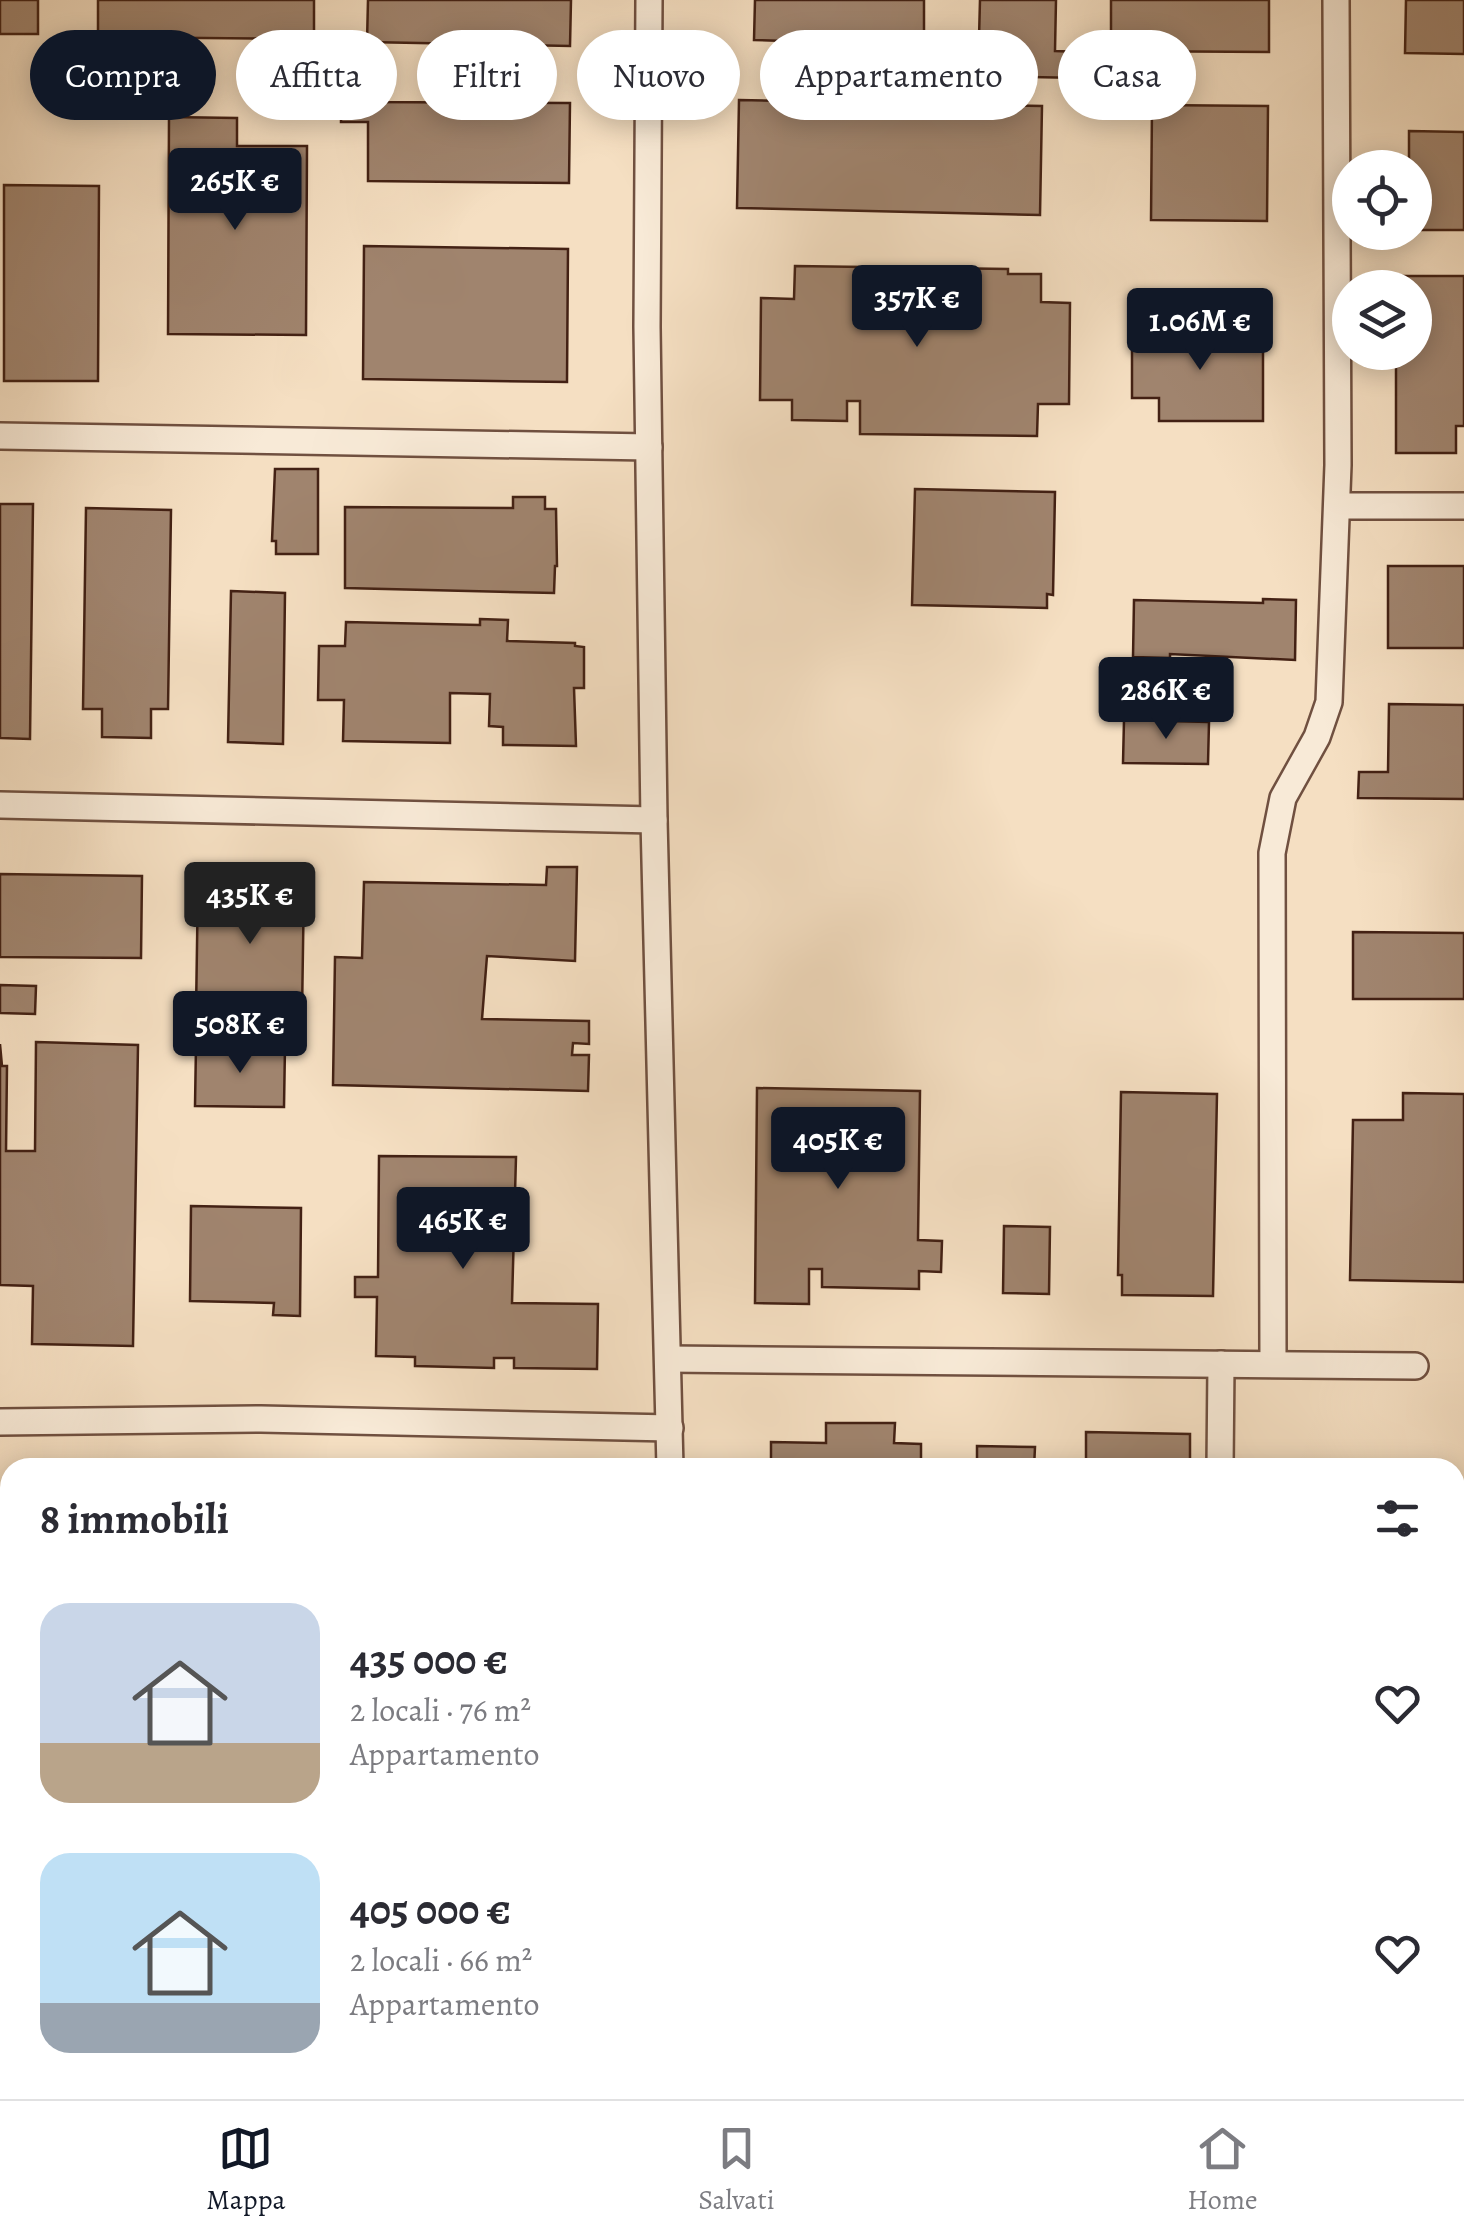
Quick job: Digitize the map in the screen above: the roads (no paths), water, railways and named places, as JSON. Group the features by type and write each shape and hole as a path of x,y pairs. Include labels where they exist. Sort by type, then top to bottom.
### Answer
{"street":[{"path":"1273,1364 1272,853 1284,798 1317,737 1329,702 1337,506 1336,0"},
{"path":"649,1 654,820 670,1458"},
{"path":"0,436 649,447"},
{"path":"1337,506 1464,506"},
{"path":"0,805 654,820"},
{"path":"668,1359 1415,1366"},
{"path":"1220,1458 1221,1364"},
{"path":"0,1422 260,1419 670,1428"}]}
